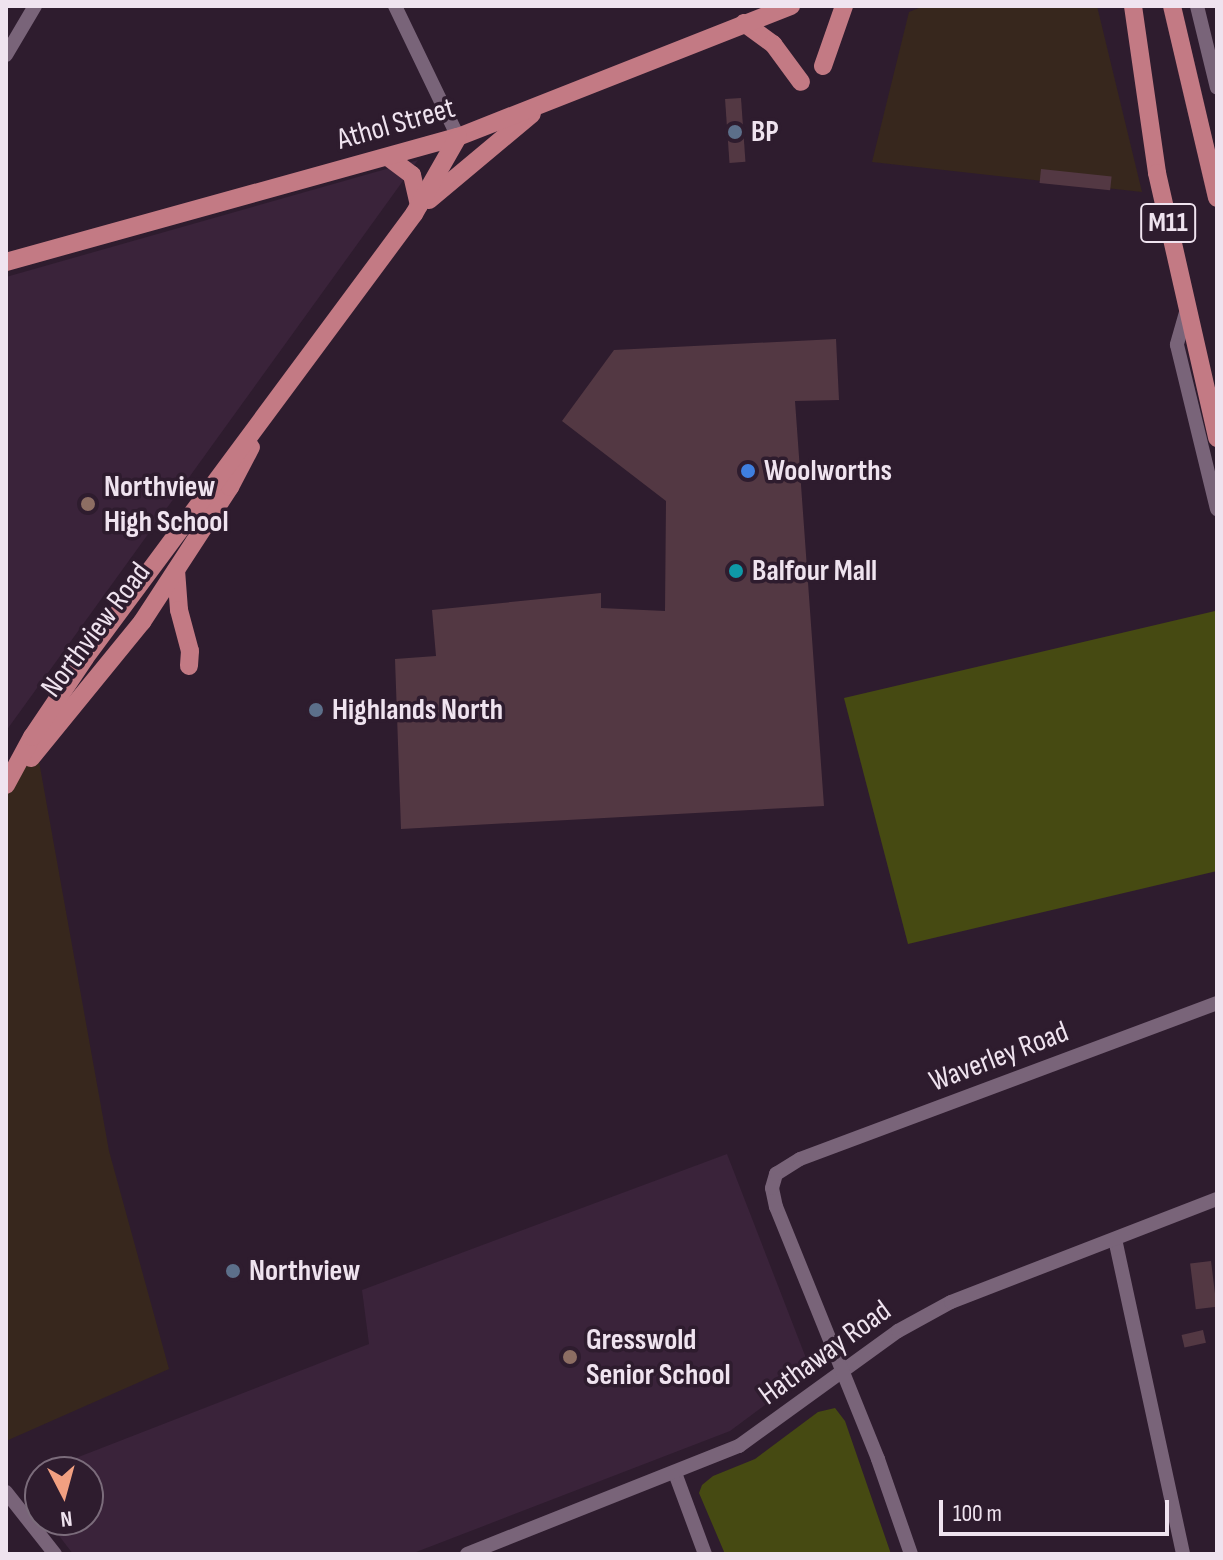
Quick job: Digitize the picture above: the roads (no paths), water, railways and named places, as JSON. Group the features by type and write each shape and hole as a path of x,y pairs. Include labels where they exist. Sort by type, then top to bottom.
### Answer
{"main road":[{"name":"Athol Street","path":"6,262 458,137 791,6"},
{"path":"823,66 844,6"},
{"name":"M11","path":"1133,6 1157,173 1217,438"},
{"name":"M11","path":"1172,6 1217,198"},
{"path":"744,23 773,44 801,82"},
{"path":"417,210 470,163 516,130 536,108"},
{"name":"Northview Road","path":"6,787 32,737 85,658 223,467 267,416 417,210 458,137"},
{"path":"388,157 412,175 417,210"},
{"name":"Northview Road","path":"6,787 133,635 230,487 267,416"},
{"path":"176,570 179,610 190,651 189,666"}],"street":[{"path":"6,55 35,6"},
{"path":"395,6 458,137"},
{"path":"1197,6 1217,88"},
{"path":"1187,309 1177,345 1198,419 1217,509"},
{"name":"Waverley Road","path":"842,1370 773,1197 776,1174 800,1159 1217,1003"},
{"name":"Hathaway Road","path":"467,1554 739,1446 842,1370 924,1315 1013,1277 1217,1199"},
{"path":"1115,1239 1183,1554"},
{"path":"842,1370 911,1554"},
{"path":"675,1473 705,1554"},
{"path":"6,1492 55,1554"}],"place":[{"name":"BP","path":"735,132"},
{"name":"Woolworths","path":"748,471"},
{"name":"Northview High School","path":"88,504"},
{"name":"Balfour Mall","path":"736,571"},
{"name":"Highlands North","path":"316,710"},
{"name":"Northview","path":"233,1271"},
{"name":"Gresswold Senior School","path":"570,1357"}]}
